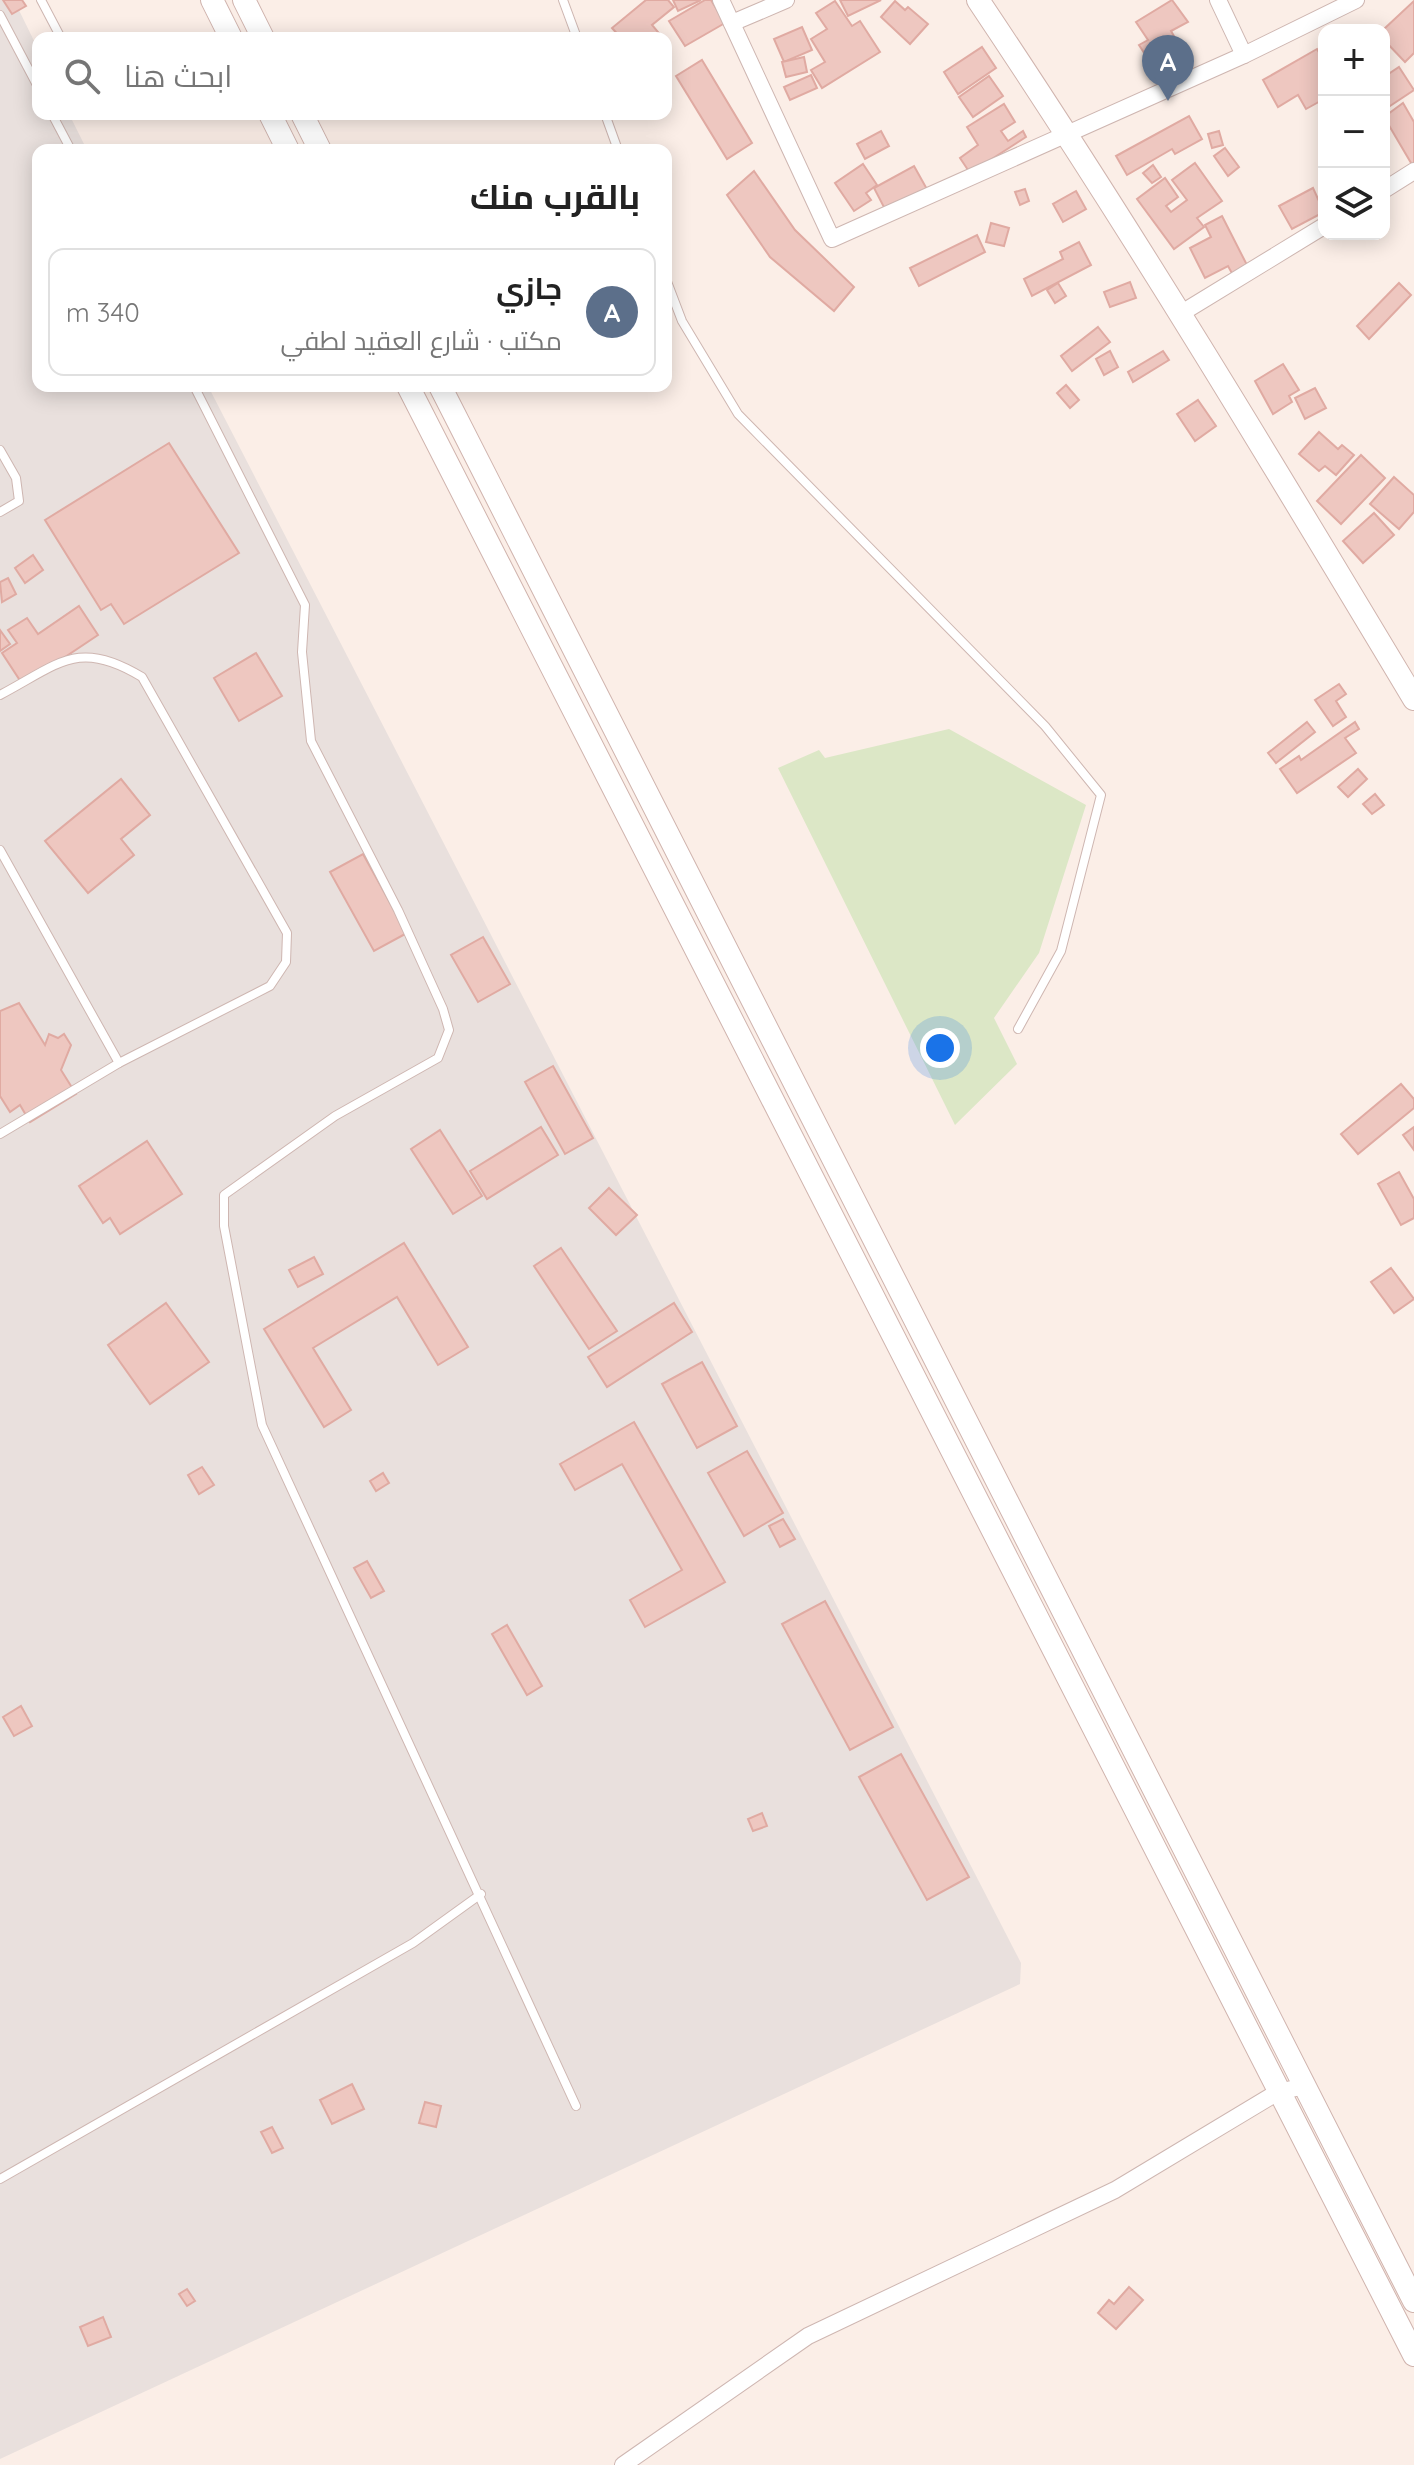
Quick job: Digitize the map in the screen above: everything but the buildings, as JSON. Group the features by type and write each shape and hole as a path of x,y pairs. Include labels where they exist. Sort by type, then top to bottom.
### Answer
{"main road":[{"path":"212,0 228,32"},
{"path":"244,0 260,32"},
{"path":"978,0 1068,133 1412,689"},
{"path":"273,120 285,144"},
{"path":"305,120 317,144"},
{"path":"411,392 1414,2355"},
{"path":"443,392 1414,2301"}],"street":[{"path":"721,0 832,239 1244,55 1356,0"},
{"path":"732,23 786,0"},
{"path":"1218,0 1244,55"},
{"path":"1390,186 1414,171"},
{"path":"1180,314 1318,230"},
{"path":"623,2465 808,2336 1115,2190 1278,2092 1305,2086"}],"lane":[{"path":"41,0 58,32"},
{"path":"563,0 575,32"},
{"path":"0,15 32,76"},
{"path":"55,120 68,144"},
{"path":"607,120 616,144"},
{"path":"672,295 682,321 738,414 1045,726 1101,795 1061,951 1018,1029"},
{"path":"197,392 305,605 302,652 311,741 398,910 443,1009 449,1030 438,1058 335,1116 224,1195 224,1226 262,1425 481,1894 576,2106"},
{"path":"0,450 16,478 19,501 0,512"},
{"path":"0,695 75,655 113,659 142,677 287,933 286,962 270,986 119,1063 0,1134"},
{"path":"0,850 119,1063"},
{"path":"0,2179 413,1943 481,1894"}],"shaded area":[{"path":"0,0 14,0 32,37 32,120 72,120 84,144 32,144 32,392 211,392 1021,1963 1020,1984 0,2459"}],"green space":[{"path":"949,729 1086,805 1039,953 994,1018 1017,1064 955,1125 778,768 819,750 825,758"}],"place":[{"name":"جازي","path":"1168,101"}]}
